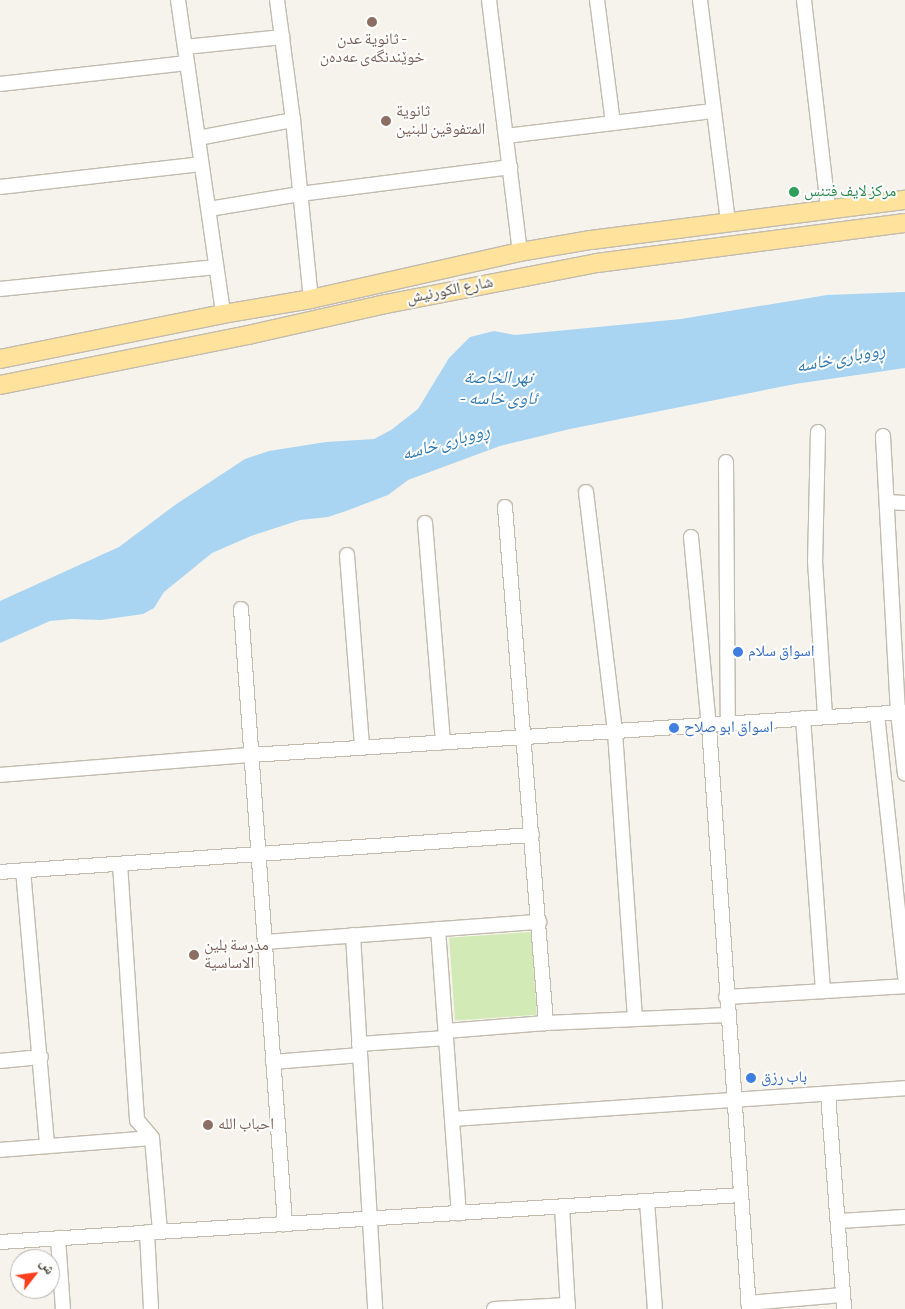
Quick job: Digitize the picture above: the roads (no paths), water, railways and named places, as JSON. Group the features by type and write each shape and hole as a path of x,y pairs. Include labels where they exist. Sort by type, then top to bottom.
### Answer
{"main road":[{"name":"شارع الكورنيش","path":"0,359 223,314 312,299 520,252 728,221 905,200"},
{"name":"شارع الكورنيش","path":"0,385 108,364 386,304 597,263 905,223"},
{"path":"102,339 108,364"}],"street":[{"path":"178,0 223,314"},
{"path":"277,0 312,299"},
{"path":"489,0 520,252"},
{"path":"597,0 613,123"},
{"path":"700,0 728,221"},
{"path":"804,0 828,209"},
{"path":"184,46 282,37"},
{"path":"0,84 187,63"},
{"path":"506,136 714,112"},
{"path":"198,138 292,120"},
{"path":"0,187 201,164"},
{"path":"209,209 300,194 510,167"},
{"path":"0,289 216,267"},
{"path":"818,432 816,561 825,717"},
{"path":"883,436 905,774"},
{"path":"726,462 728,725"},
{"path":"586,492 614,732 635,1018"},
{"path":"887,502 905,503"},
{"path":"505,507 546,1023"},
{"path":"425,523 443,742"},
{"path":"691,537 709,726 748,1306 843,1302 839,1221 828,1094"},
{"path":"346,555 362,747"},
{"path":"241,609 285,1224"},
{"path":"0,775 362,747 728,725 902,712"},
{"path":"876,714 905,977"},
{"path":"803,718 824,991"},
{"path":"0,872 532,835"},
{"path":"120,864 136,1120 152,1138 154,1232 151,1309"},
{"path":"23,870 41,1057 47,1146"},
{"path":"265,942 539,922"},
{"path":"438,929 459,1213"},
{"path":"353,935 375,1309"},
{"path":"726,997 905,986"},
{"path":"273,1062 360,1050 446,1034 546,1023 728,1015"},
{"path":"0,1061 41,1057"},
{"path":"452,1119 905,1088"},
{"path":"0,1150 152,1138"},
{"path":"0,1242 740,1195"},
{"path":"647,1201 655,1309"},
{"path":"494,1309 568,1307 562,1206"},
{"path":"839,1221 905,1217"},
{"path":"58,1238 63,1309"}],"water":[{"name":"نهر الخاصة - ئاوی خاسە","path":"905,292 905,368 795,384 570,429 500,446 408,480 388,495 346,511 328,517 300,520 251,536 212,553 164,592 154,608 143,614 101,620 71,619 50,621 0,643 0,601 119,547 175,505 245,459 269,451 326,442 374,439 391,430 418,409 449,358 470,337 494,331 515,335 681,319 827,295"}],"place":[{"name":"ثانوية عدن - خوێندنگەی عەدەن","path":"372,22"},
{"name":"ثانوية المتفوقين للبنين","path":"386,121"},
{"name":"مركز لايف فتنس","path":"794,192"},
{"name":"اسواق سلام","path":"738,652"},
{"name":"اسواق ابو صلاح","path":"674,728"},
{"name":"مدرسة بلين الاساسية","path":"194,955"},
{"name":"باب رزق","path":"751,1078"},
{"name":"احباب الله","path":"208,1125"}],"water label":[{"name":"ڕووباری خاسە","path":"841,359"},
{"name":"ڕووباری خاسە","path":"446,443"}]}
